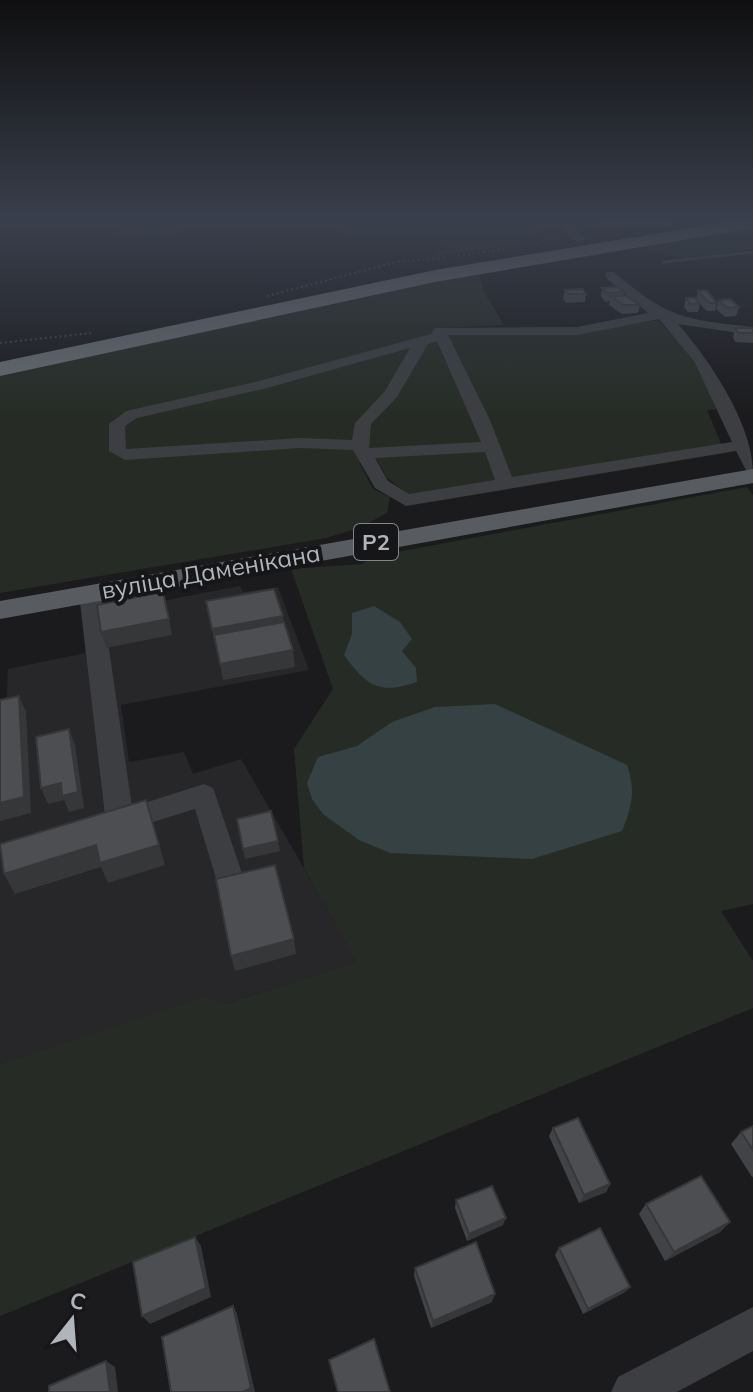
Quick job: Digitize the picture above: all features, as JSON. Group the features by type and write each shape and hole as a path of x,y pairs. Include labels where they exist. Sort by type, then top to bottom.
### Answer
{"highway":[{"path":"0,361 355,286"},
{"path":"0,369 388,286"}],"main road":[{"name":"вуліца Даменікана","path":"0,610 753,476"}],"street":[{"path":"623,286 648,307 662,314 706,326 753,331"},
{"path":"662,314 701,360 753,468"},
{"path":"506,485 482,420 440,331 577,331 662,314"},
{"path":"678,332 706,326"},
{"path":"441,335 262,385 132,414 117,424 118,451 125,455 300,443 361,449 491,447"},
{"path":"422,341 391,394 363,423 361,449 381,484 406,500 742,445"},
{"path":"90,594 120,822"},
{"path":"75,833 204,795 229,879"},
{"path":"633,1392 753,1328"}],"path":[{"path":"255,299 305,286"},
{"path":"0,343 99,332"}],"shaded area":[{"path":"417,286 482,286 504,325 437,328 441,333 572,334 657,320 697,360 717,409 707,410 722,446 413,498 387,478 377,460 359,462 373,489 390,497 387,513 359,528 326,538 0,593 0,373"},
{"path":"747,487 753,495 753,904 721,911 753,961 753,1008 0,1316 0,1064 206,997 224,1004 357,962 304,868 294,749 333,689 291,569 362,564 375,556"},
{"path":"240,586 243,592 278,587 309,670 121,705 129,762 184,752 193,774 241,759 358,962 224,1004 0,1064 0,714 6,712 8,669 85,653 84,616"},
{"path":"374,606 400,622 412,639 402,651 416,668 417,682 393,688 375,685 367,681 344,655 352,634 352,613"},
{"path":"495,704 627,765 632,798 622,831 532,859 390,853 359,840 323,814 312,799 307,783 318,757 357,746 392,722 435,707"}],"building":[{"path":"616,287 624,292 607,293 602,288"},
{"path":"583,289 586,294 568,294 565,290"},
{"path":"706,290 717,303 709,303 698,291"},
{"path":"611,296 626,296 640,305 623,305"},
{"path":"686,298 695,298 700,303 690,304"},
{"path":"730,299 739,307 727,308 719,300"},
{"path":"735,328 753,328 753,333 738,333"},
{"path":"274,589 283,616 212,629 206,601"},
{"path":"163,592 169,619 101,632 97,605"},
{"path":"284,622 293,650 220,664 214,635"},
{"path":"19,696 24,797 0,803 0,700"},
{"path":"69,729 78,792 62,796 61,783 41,788 36,737"},
{"path":"146,800 159,845 100,863 96,845 4,874 0,844"},
{"path":"271,811 278,841 243,849 237,819"},
{"path":"275,865 294,939 231,956 216,879"},
{"path":"578,1118 610,1184 584,1195 553,1128"},
{"path":"753,1126 753,1150 741,1132"},
{"path":"701,1176 730,1222 674,1252 646,1204"},
{"path":"492,1186 506,1218 469,1234 456,1200"},
{"path":"600,1228 630,1287 588,1309 559,1248"},
{"path":"195,1237 206,1288 142,1316 133,1262"},
{"path":"476,1242 495,1294 433,1321 415,1268"},
{"path":"233,1306 251,1388 243,1392 171,1392 162,1337"},
{"path":"374,1339 390,1392 338,1392 329,1360"},
{"path":"106,1361 110,1392 49,1392 49,1386"}]}
